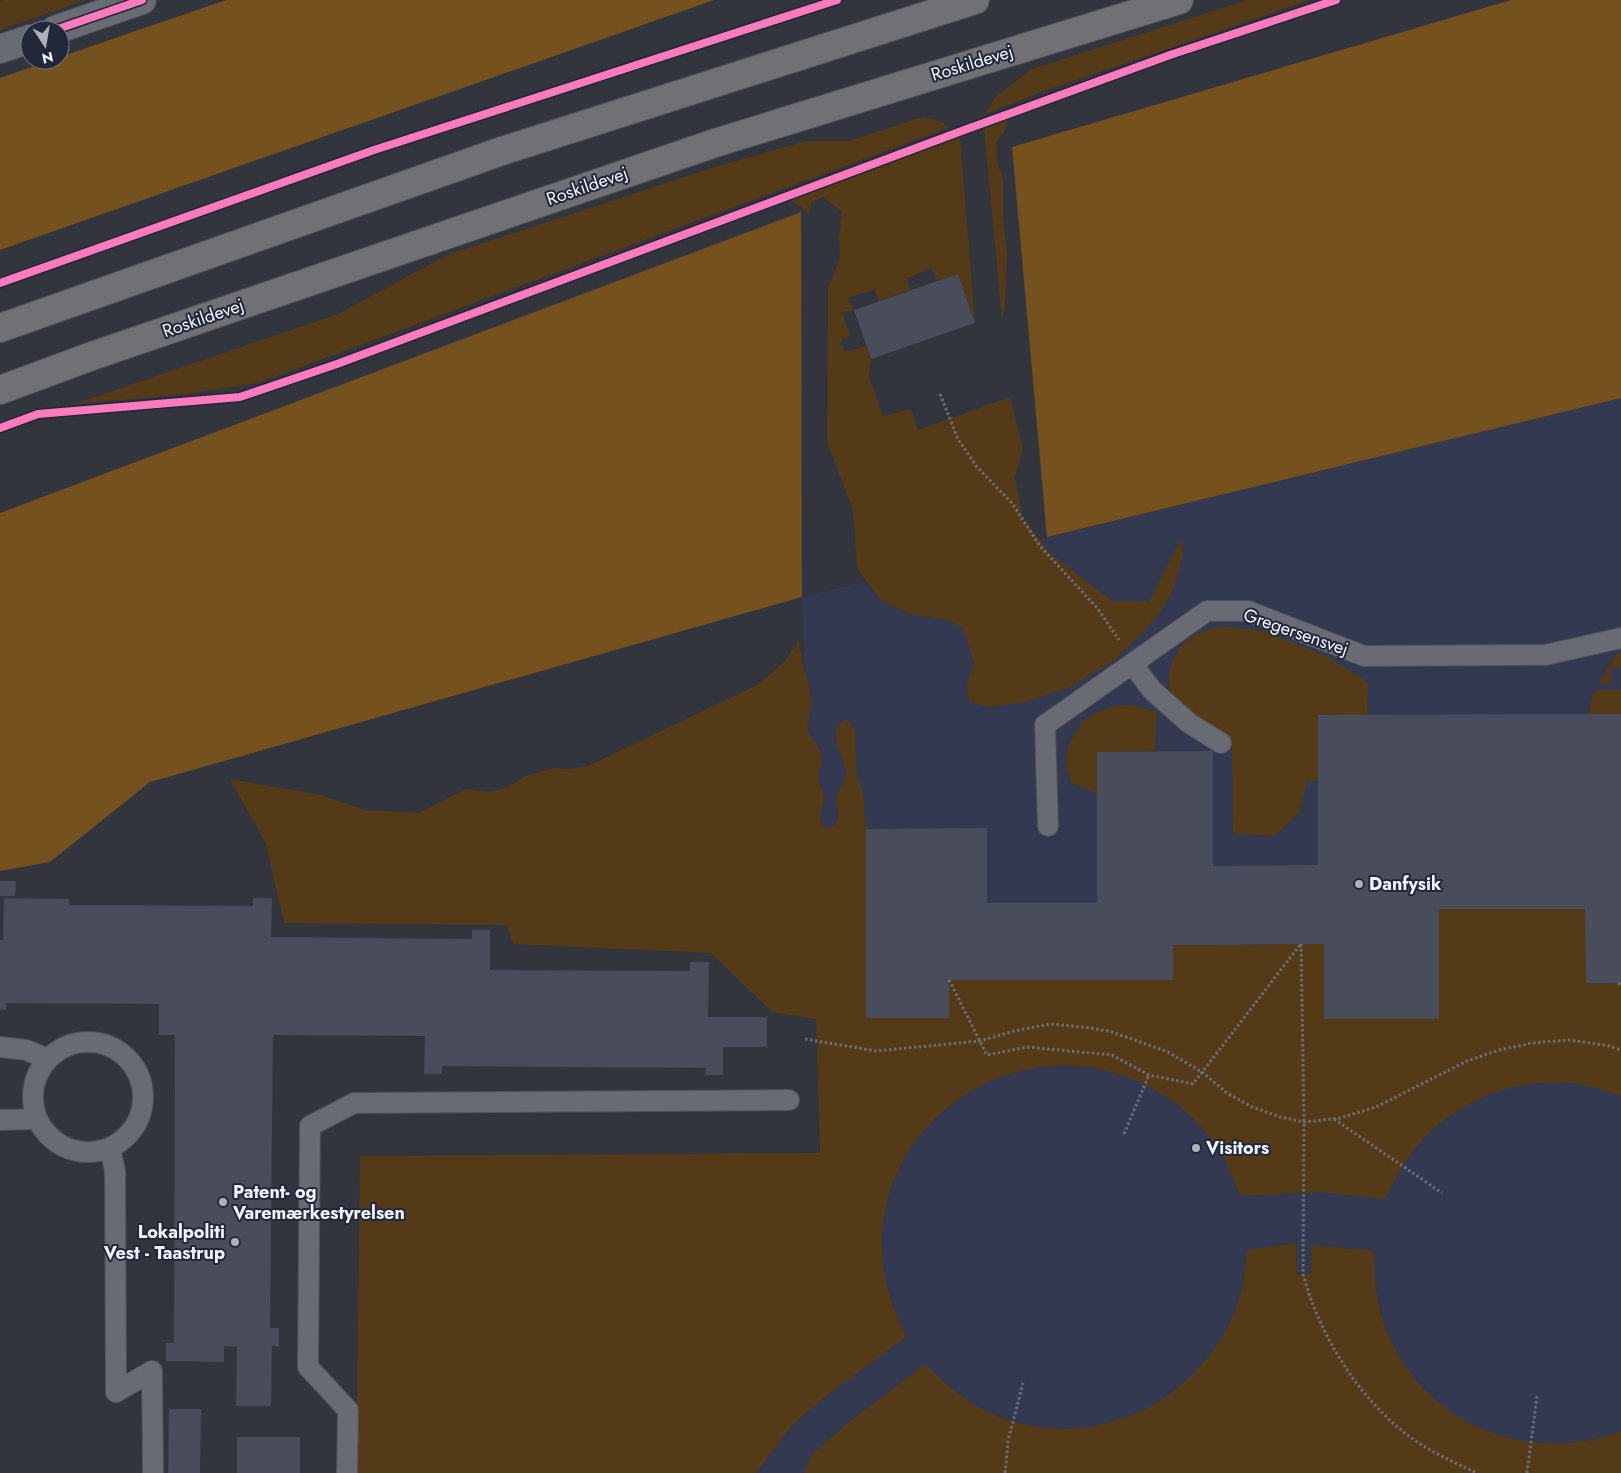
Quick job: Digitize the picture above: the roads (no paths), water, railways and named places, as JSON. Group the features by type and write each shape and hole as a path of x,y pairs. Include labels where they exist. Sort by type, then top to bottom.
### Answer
{"main road":[{"path":"0,328 502,151 975,0"},
{"name":"Roskildevej","path":"0,390 101,353 715,142 1179,0"}],"street":[{"path":"70,25 142,0"},
{"path":"0,49 20,42"}],"lane":[{"name":"Gregersensvej","path":"1048,826 1045,725 1133,665 1207,611 1248,611 1364,656 1545,655 1621,638"},
{"path":"1133,665 1152,690 1189,723 1221,743"},
{"path":"94,1043 108,1046 120,1052 135,1068 144,1096 142,1110 133,1130 123,1140 110,1148 90,1152 69,1149 50,1138 37,1119 33,1106 34,1084 40,1071 48,1060 72,1044 94,1043"},
{"path":"0,1047 26,1050 48,1060"},
{"path":"347,1473 348,1410 308,1366 310,1126 354,1103 789,1100"},
{"path":"0,1120 37,1119"},
{"path":"110,1148 115,1171 116,1392 152,1371 153,1473"}],"place":[{"name":"Danfysik","path":"1359,884"},
{"name":"Visitors","path":"1196,1148"},
{"name":"Patent- og Varemærkestyrelsen","path":"223,1202"},
{"name":"Lokalpoliti Vest - Taastrup","path":"235,1242"}]}
